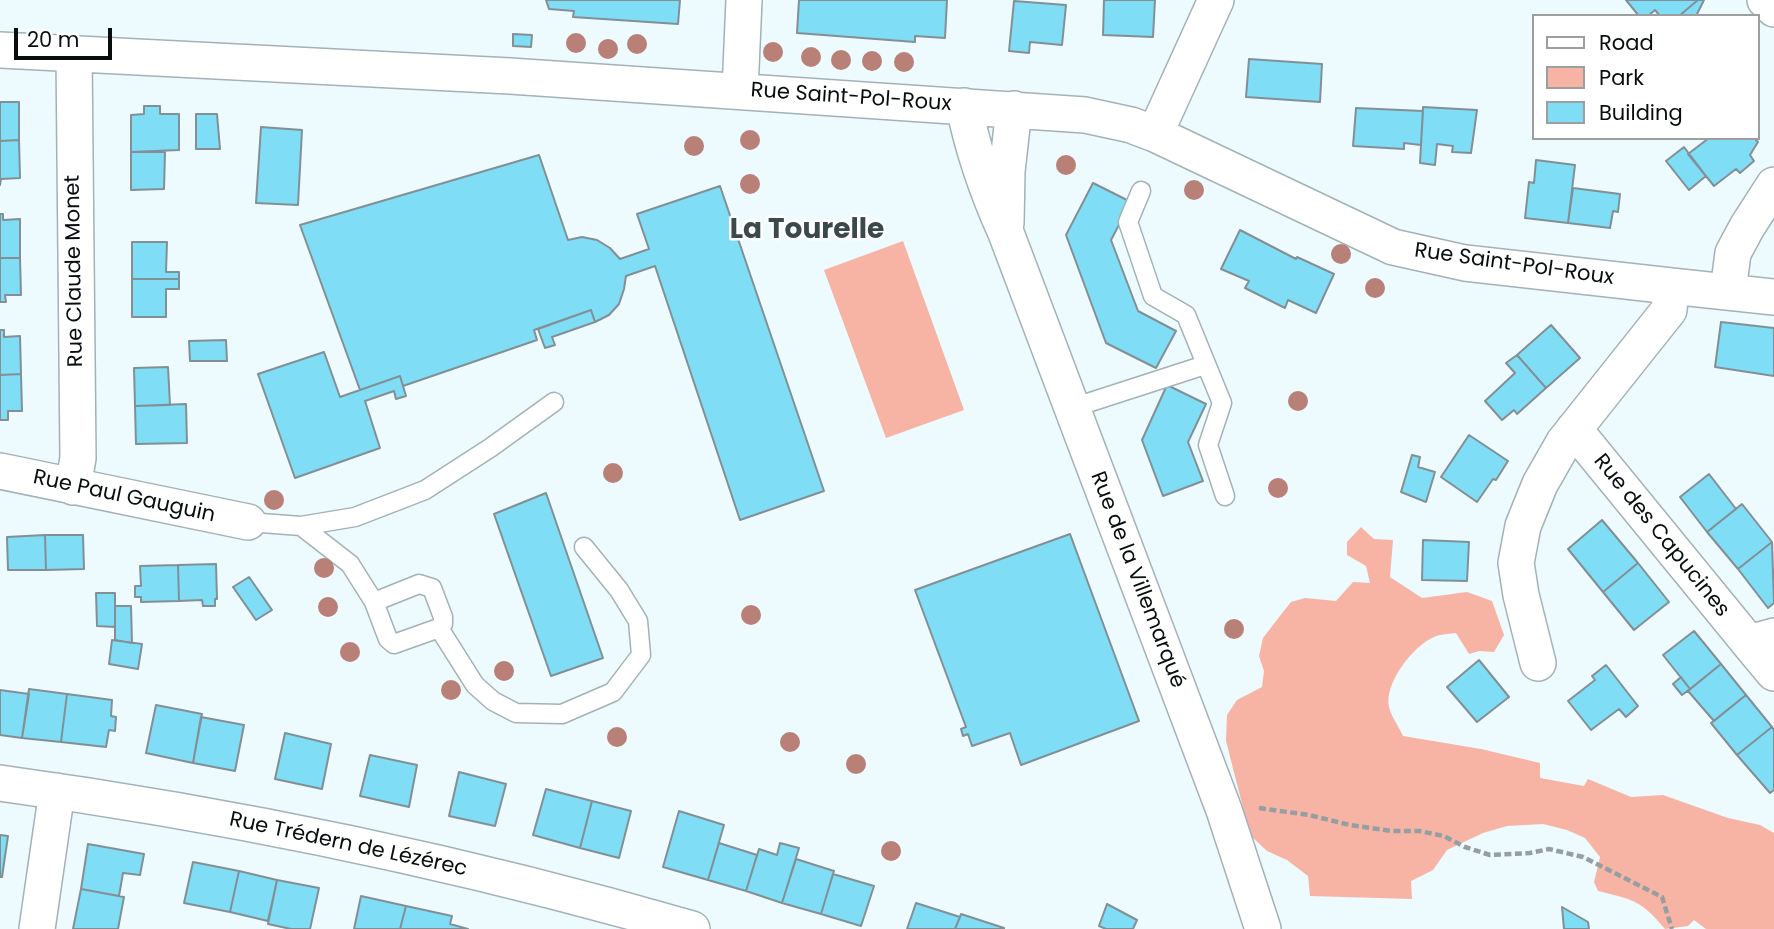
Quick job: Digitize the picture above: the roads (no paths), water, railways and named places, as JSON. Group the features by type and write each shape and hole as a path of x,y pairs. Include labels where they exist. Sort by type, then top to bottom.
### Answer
{"street":[{"path":"740,91 744,0"},
{"path":"1155,134 1216,0"},
{"path":"1765,0 1774,9"},
{"name":"Rue Saint-Pol-Roux","path":"0,50 510,76 1085,115 1131,125 1155,134 1393,247 1465,263 1774,297"},
{"name":"Rue Claude Monet","path":"73,487 78,458 74,54"},
{"name":"Rue de la Villemarqué","path":"964,106 980,171 1006,233 1223,810 1263,929"},
{"name":"Rue de la Villemarqué","path":"1006,233 1007,171 1014,109"},
{"path":"1728,291 1733,253 1746,227 1774,185"},
{"path":"1538,663 1521,595 1516,563 1518,545 1540,484 1553,459 1669,310 1671,286"},
{"name":"Rue des Capucines","path":"1574,429 1761,640 1774,673"},
{"name":"Rue Paul Gauguin","path":"0,471 248,522"},
{"name":"Rue Trédern de Lézérec","path":"0,783 285,830 391,851 582,898 691,929"},
{"path":"37,929 57,791"}],"lane":[{"path":"1140,191 1128,222 1153,296 1186,315 1222,403 1208,446 1226,496"},
{"path":"1072,408 1205,365"},
{"path":"248,522 302,526 355,517 425,491 554,402"},
{"path":"302,526 350,564 374,602 388,639 394,644 439,628 443,624 432,588 426,585 419,584 374,602"},
{"path":"439,628 475,685 493,701 516,713 562,714 612,692 641,655 638,621 619,590 584,547"}],"district":[{"name":"La Tourelle","path":"807,231"}]}
